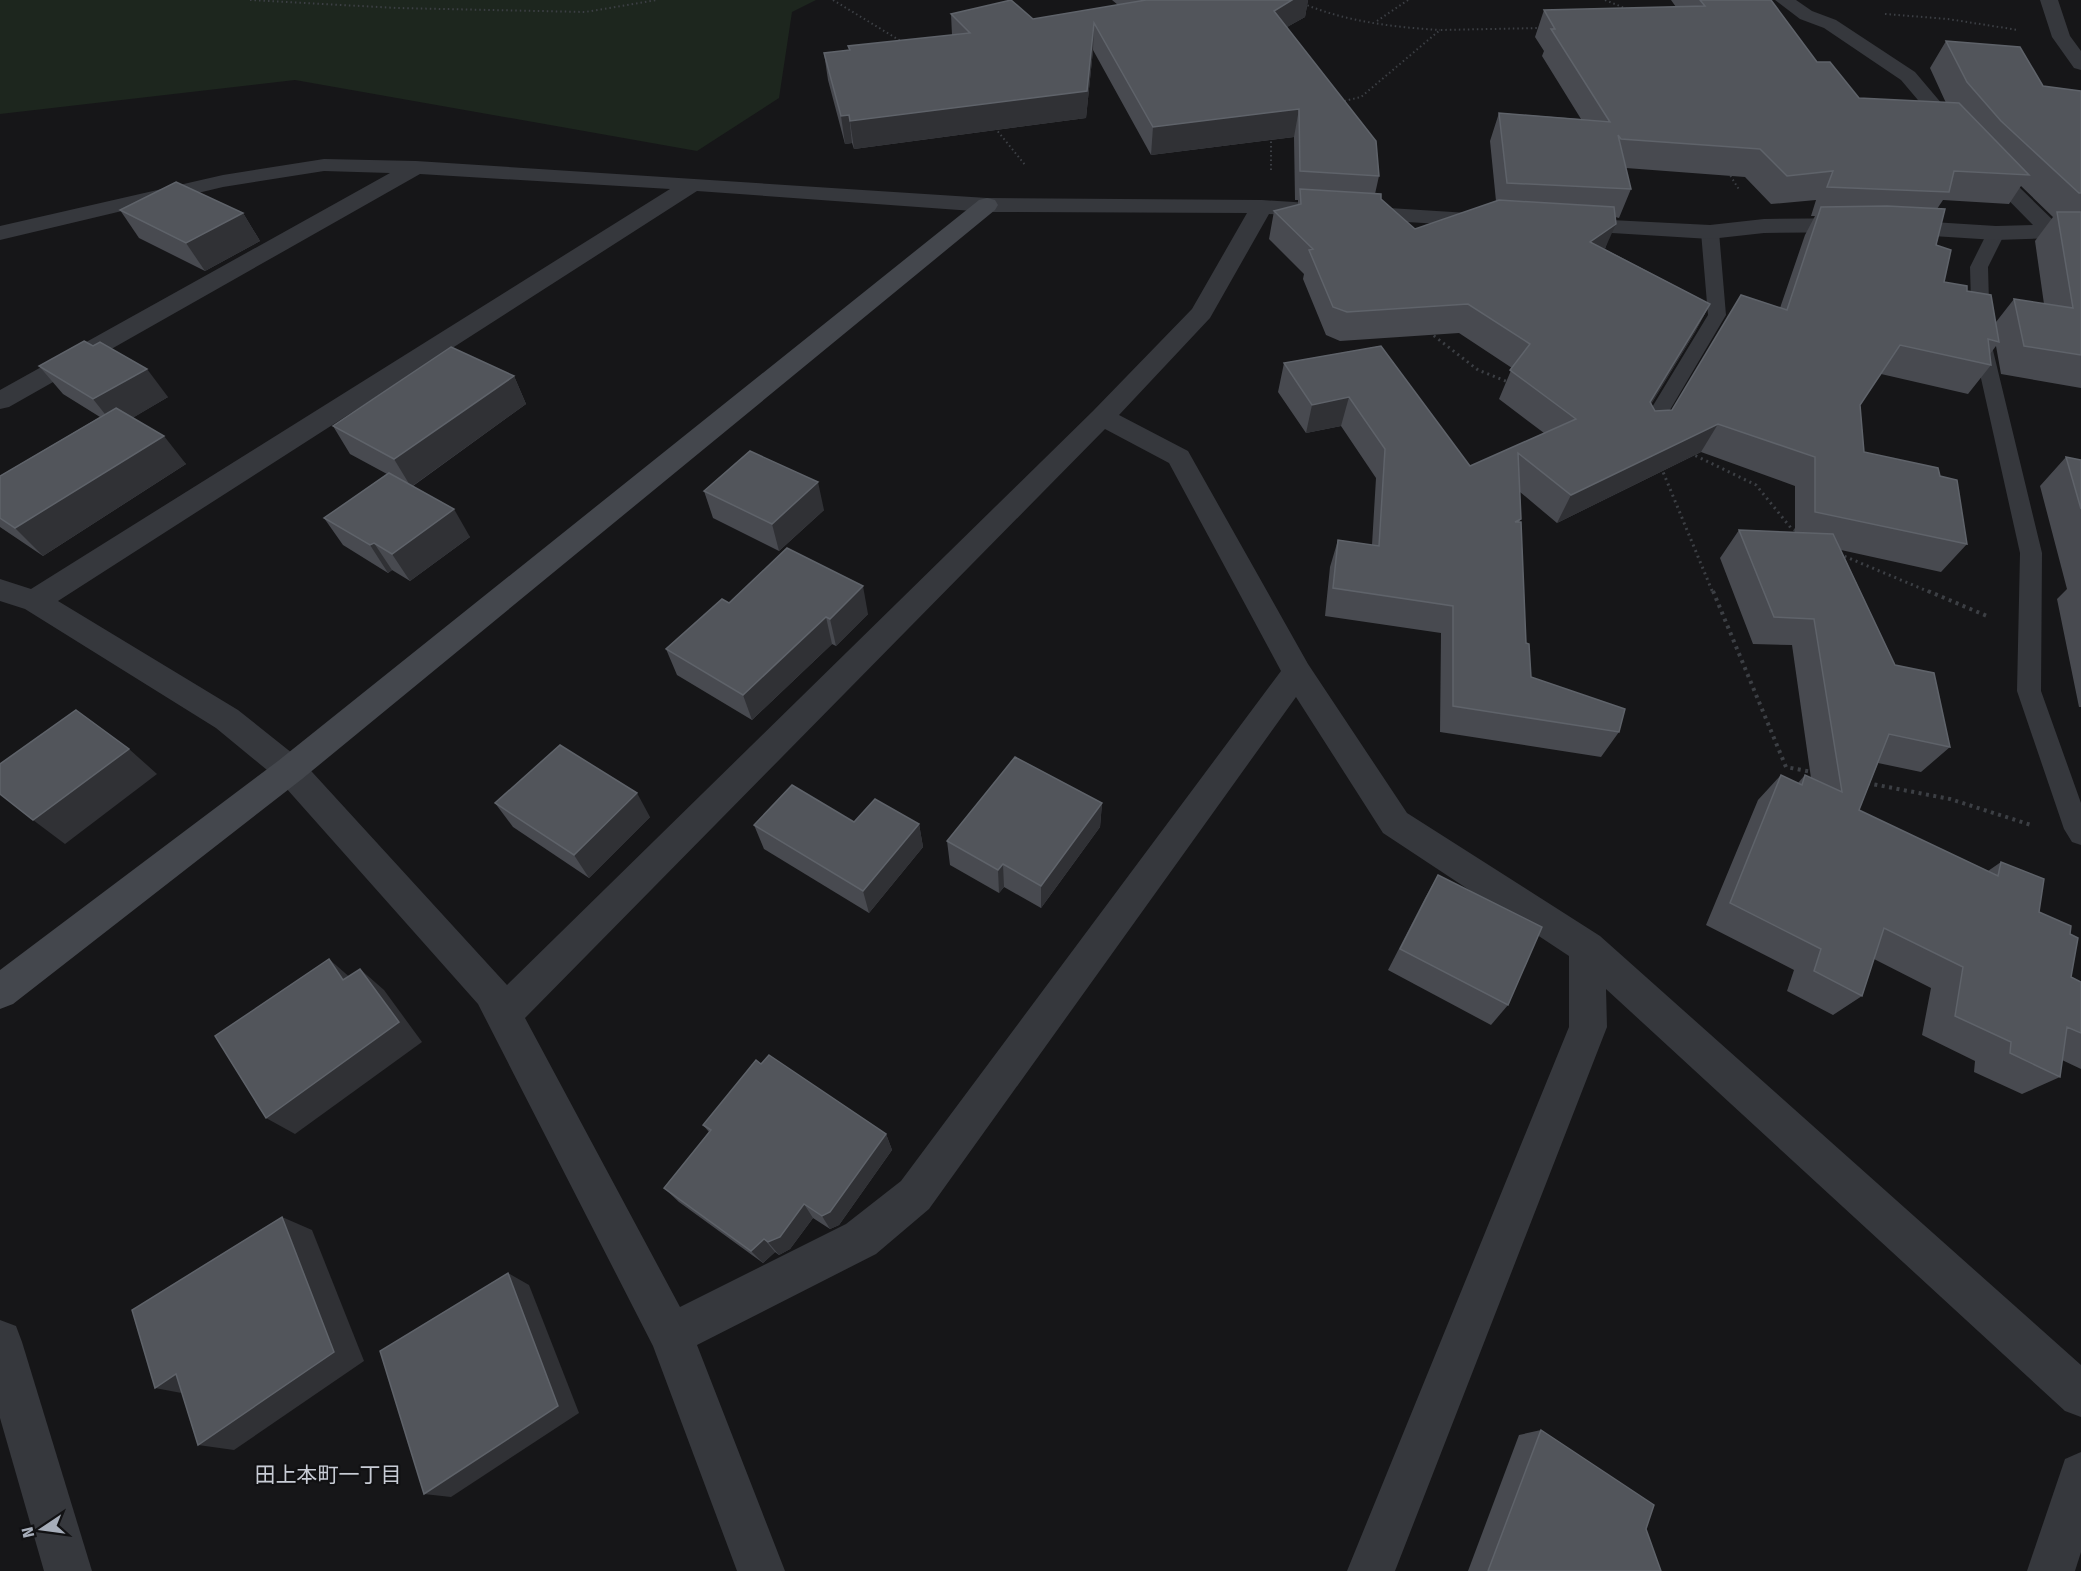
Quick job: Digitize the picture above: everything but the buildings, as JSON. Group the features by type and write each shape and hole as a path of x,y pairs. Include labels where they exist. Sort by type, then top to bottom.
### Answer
{"street":[{"path":"1784,0 1806,15 1830,24 1908,76 1974,154 2050,230"},
{"path":"2049,0 2061,37 2081,64"},
{"path":"0,233 224,181 324,165 416,167 693,184 987,206 1034,204 1262,207 1517,222"},
{"path":"0,401 416,167"},
{"path":"35,601 693,184"},
{"path":"0,992 290,770 987,206"},
{"path":"503,1014 1102,417 1202,313 1262,207"},
{"path":"1552,224 1710,232 1764,226 1869,225 1996,233 2081,230"},
{"path":"1102,417 1179,457 1297,672 1395,824 1587,948 2081,1395"},
{"path":"0,590 35,601 227,719 290,770 491,992 671,1335 761,1571"},
{"path":"671,1335 861,1239 915,1195 1297,672"},
{"path":"1371,1571 1588,1027 1587,948"},
{"path":"0,1342 68,1571"},
{"path":"2051,1571 2081,1475"}],"lane":[{"path":"1647,432 1717,315 1710,232"},
{"path":"1996,233 1980,267 1981,338 2031,553 2029,691 2077,829 2081,834"}],"path":[{"path":"249,0 496,12 585,12 657,0"},
{"path":"833,0 906,44"},
{"path":"1295,0 1313,10 1419,29 1545,28"},
{"path":"1377,22 1408,0"},
{"path":"1605,0 1632,11"},
{"path":"1338,102 1361,97 1440,30"},
{"path":"994,127 1039,182 1034,204"},
{"path":"1262,207 1272,193 1270,129"},
{"path":"1726,169 1764,226"},
{"path":"1426,327 1432,336 1478,370 1511,382"},
{"path":"1647,432 1756,485 1791,528 1800,533"},
{"path":"1647,432 1786,767 1821,774"},
{"path":"1837,552 2030,633"},
{"path":"1856,781 1950,799 2037,827"}],"shaded area":[{"path":"0,0 816,0 792,12 779,98 697,151 295,80 0,114"}],"district":[{"name":"田上本町一丁目","path":"328,1475"}]}
